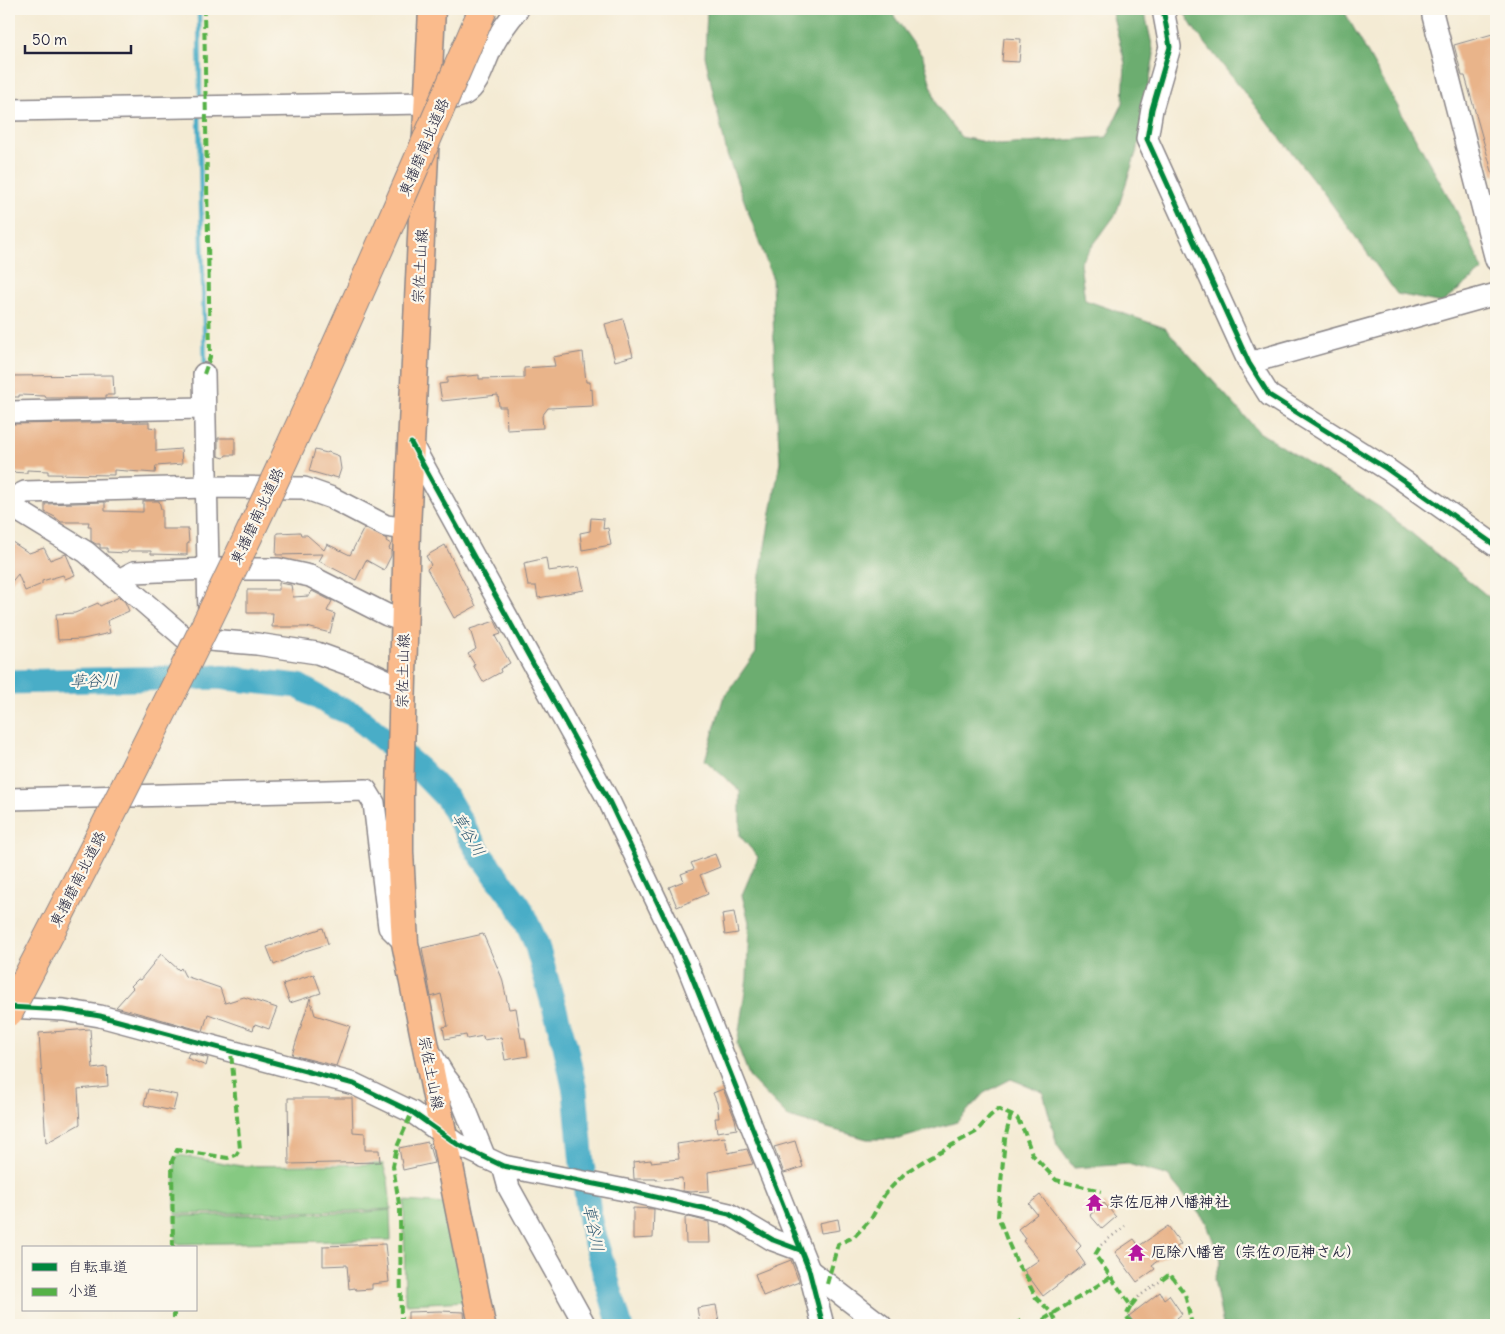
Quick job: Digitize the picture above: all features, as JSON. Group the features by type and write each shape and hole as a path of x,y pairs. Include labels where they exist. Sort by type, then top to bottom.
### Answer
{"highway":[{"name":"東播磨南北道路","path":"9,977 67,867 249,496 378,211 466,9"},
{"name":"東播磨南北道路","path":"9,1012 138,762 263,505 394,217 483,9"}],"main road":[{"name":"宗佐土山線","path":"432,9 407,529 400,852 406,943 482,1325"}],"street":[{"path":"9,110 427,103 450,99 466,94 478,80 491,49 505,24 518,9"},
{"path":"1163,9 1170,47 1152,109 1146,140 1249,363 1269,395 1387,469 1496,546"},
{"path":"1433,16 1496,260"},
{"path":"1249,363 1496,294"},
{"path":"204,374 210,640"},
{"path":"9,412 204,408"},
{"path":"411,443 610,803 688,967 809,1270 823,1325"},
{"path":"9,500 25,492 207,487 304,488 332,498 386,526 407,529"},
{"path":"9,505 86,552 185,638 257,644 317,653 364,670 402,695"},
{"path":"120,580 134,572 278,568 310,576 387,615 404,621"},
{"path":"9,799 366,790 374,803 389,928 406,943"},
{"path":"9,1007 64,1010 100,1016 354,1084 412,1112 444,1136 494,1162 729,1214 773,1240 800,1250"},
{"path":"426,1045 445,1077 460,1096 494,1162 585,1325"},
{"path":"809,1270 881,1325"}],"path":[{"path":"1101,1245 1125,1226"},
{"path":"1138,1297 1162,1280"},
{"path":"1034,1325 1043,1320"}],"green space":[{"path":"707,9 889,9 923,57 937,106 961,137 1000,145 1107,137 1123,103 1125,63 1111,9 1144,9 1154,54 1139,144 1116,214 1080,263 1085,300 1165,328 1259,432 1381,508 1496,603 1496,1325 1223,1325 1214,1279 1221,1261 1206,1222 1168,1176 1128,1164 1074,1168 1057,1145 1043,1092 1011,1079 984,1093 957,1122 899,1139 867,1139 788,1117 750,1078 737,1044 747,978 749,922 742,895 758,857 740,836 740,791 705,760 723,699 756,652 757,592 780,462 775,382 772,277 727,154 705,56"},
{"path":"1182,9 1343,9 1457,212 1483,270 1442,303 1397,294 1323,192 1194,29"},
{"path":"179,1155 241,1166 383,1164 388,1180 391,1209 175,1214 175,1158"},
{"path":"404,1201 447,1204 468,1301 405,1304"},
{"path":"390,1210 391,1240 176,1244 175,1216 354,1213"}],"building":[{"path":"1496,33 1496,175 1493,175 1465,76 1462,76 1454,45"},
{"path":"1004,38 1021,39 1019,62 1002,61"},
{"path":"623,319 633,356 615,361 605,324"},
{"path":"583,352 586,382 590,382 593,406 548,408 542,416 543,428 507,430 506,407 499,407 498,395 442,401 439,384 447,383 447,378 479,375 479,379 524,378 524,368 555,366 553,357"},
{"path":"113,375 114,395 106,395 106,398 46,398 45,396 19,395 19,397 9,397 9,376"},
{"path":"149,422 149,427 156,428 156,451 181,449 182,464 156,466 155,473 114,470 114,475 48,474 48,471 27,470 27,473 9,472 9,424"},
{"path":"218,438 235,438 235,455 226,455 224,458 218,456"},
{"path":"315,450 339,456 341,469 338,478 309,471"},
{"path":"143,501 159,501 162,509 162,529 188,529 189,543 187,544 187,555 151,554 151,551 107,552 107,548 100,548 100,544 91,541 91,526 88,526 89,522 61,522 45,512 45,504 105,502 105,511 143,512"},
{"path":"591,518 604,519 603,529 608,528 611,545 582,550 580,533 590,531"},
{"path":"364,528 387,539 386,541 391,544 389,549 391,550 391,556 384,570 366,560 356,580 319,561 323,554 276,555 277,533 300,532 301,535 307,535 324,550 327,544 350,555"},
{"path":"9,540 29,553 44,548 50,560 66,554 75,575 65,579 63,575 42,581 42,584 25,591 18,574 9,585"},
{"path":"445,545 476,606 454,618 427,569 431,565 426,556"},
{"path":"546,558 548,571 579,567 584,590 538,598 536,586 528,586 524,563"},
{"path":"279,583 291,585 293,597 309,596 312,591 332,601 327,611 335,614 330,633 307,627 272,627 273,613 247,613 247,590 279,590"},
{"path":"119,597 125,602 129,611 107,621 110,633 83,639 58,640 56,614 75,613 98,603 100,606"},
{"path":"495,621 501,634 495,636 510,663 500,669 501,672 483,682 468,654 476,649 470,629"},
{"path":"715,854 720,867 700,875 708,894 677,907 669,887 684,881 681,874 694,869 691,863"},
{"path":"734,912 738,933 725,935 722,914"},
{"path":"323,928 328,944 305,951 274,965 267,947"},
{"path":"483,934 502,978 509,1009 516,1008 521,1038 525,1038 528,1056 505,1060 501,1037 484,1040 483,1036 467,1039 466,1035 445,1039 443,1027 448,1026 441,994 431,997 422,948"},
{"path":"161,954 179,970 181,968 185,976 220,988 225,1003 244,997 277,1008 269,1029 255,1024 253,1030 208,1014 203,1031 116,1007 133,988 131,986 138,979 140,980"},
{"path":"314,974 321,993 290,1003 283,984"},
{"path":"310,998 315,1015 350,1026 336,1066 292,1055"},
{"path":"90,1029 93,1069 107,1067 108,1086 78,1089 80,1124 46,1143 39,1033"},
{"path":"189,1053 208,1058 206,1066 187,1058"},
{"path":"148,1089 177,1095 173,1111 144,1105"},
{"path":"723,1089 737,1129 717,1132 715,1118 719,1118 717,1103 713,1093"},
{"path":"288,1098 352,1098 353,1132 365,1133 365,1150 379,1150 380,1162 289,1164"},
{"path":"725,1137 728,1153 747,1149 753,1164 708,1172 709,1191 683,1191 682,1178 634,1179 633,1162 679,1159 677,1144"},
{"path":"795,1141 803,1167 784,1173 774,1147"},
{"path":"428,1142 434,1163 403,1170 399,1148"},
{"path":"1040,1195 1081,1246 1076,1251 1085,1264 1043,1296 1024,1270 1039,1260 1023,1241 1026,1239 1018,1229 1037,1214 1029,1204"},
{"path":"1104,1203 1116,1217 1102,1229 1090,1215"},
{"path":"633,1208 654,1209 653,1238 633,1239"},
{"path":"689,1217 709,1222 710,1243 686,1243 685,1218"},
{"path":"838,1219 840,1230 821,1233 819,1223"},
{"path":"1168,1226 1181,1244 1152,1265 1155,1269 1137,1282 1115,1252 1134,1239 1139,1246"},
{"path":"385,1244 389,1282 372,1284 372,1289 349,1289 347,1265 323,1266 323,1246"},
{"path":"791,1260 799,1282 763,1296 755,1274"},
{"path":"1160,1292 1164,1299 1169,1295 1182,1314 1177,1318 1183,1325 1136,1325 1129,1316"},
{"path":"716,1305 719,1322 700,1325 697,1308"},
{"path":"408,1312 464,1312 465,1325 408,1325"}],"waterway":[{"path":"199,9 200,94"},
{"path":"199,118 205,367"},
{"name":"草谷川","path":"9,682 218,677 298,686 334,706 355,715 420,770 447,798 479,853 519,906 536,943 565,1045 575,1091 582,1164 591,1226 620,1325"}],"marked path":[{"path":"204,9 210,357 204,374"},
{"path":"173,1246 172,1161 177,1150 228,1158 236,1155 240,1149 231,1052"},
{"path":"827,1284 838,1244 854,1237 871,1219 885,1194 906,1172 976,1132 998,1109 1017,1118 1032,1154 1056,1180 1101,1191"},
{"path":"401,1325 400,1210 393,1166 397,1147 412,1112"},
{"path":"1011,1114 1005,1139 998,1216 1018,1265 1029,1281 1036,1298 1052,1313 1058,1325"},
{"path":"1043,1320 1111,1277 1095,1255 1101,1245"},
{"path":"1162,1280 1170,1274 1185,1294 1192,1325"},
{"path":"1111,1277 1131,1306 1126,1316 1133,1325"},
{"path":"1131,1306 1138,1297"},
{"path":"174,1312 174,1325"},
{"path":"1019,1320 1023,1325"}],"cycle path":[{"path":"1163,9 1170,47 1152,109 1147,139 1249,363 1269,395 1387,469 1496,546"},
{"path":"411,443 610,803 688,967 809,1270 823,1325"},
{"path":"9,1007 64,1010 100,1016 354,1084 412,1112 457,1144 503,1166 625,1190 729,1214 773,1240 800,1250"}],"place":[{"name":"宗佐厄神八幡神社","path":"1095,1202"},
{"name":"厄除八幡宮（宗佐の厄神さん）","path":"1137,1252"}]}
